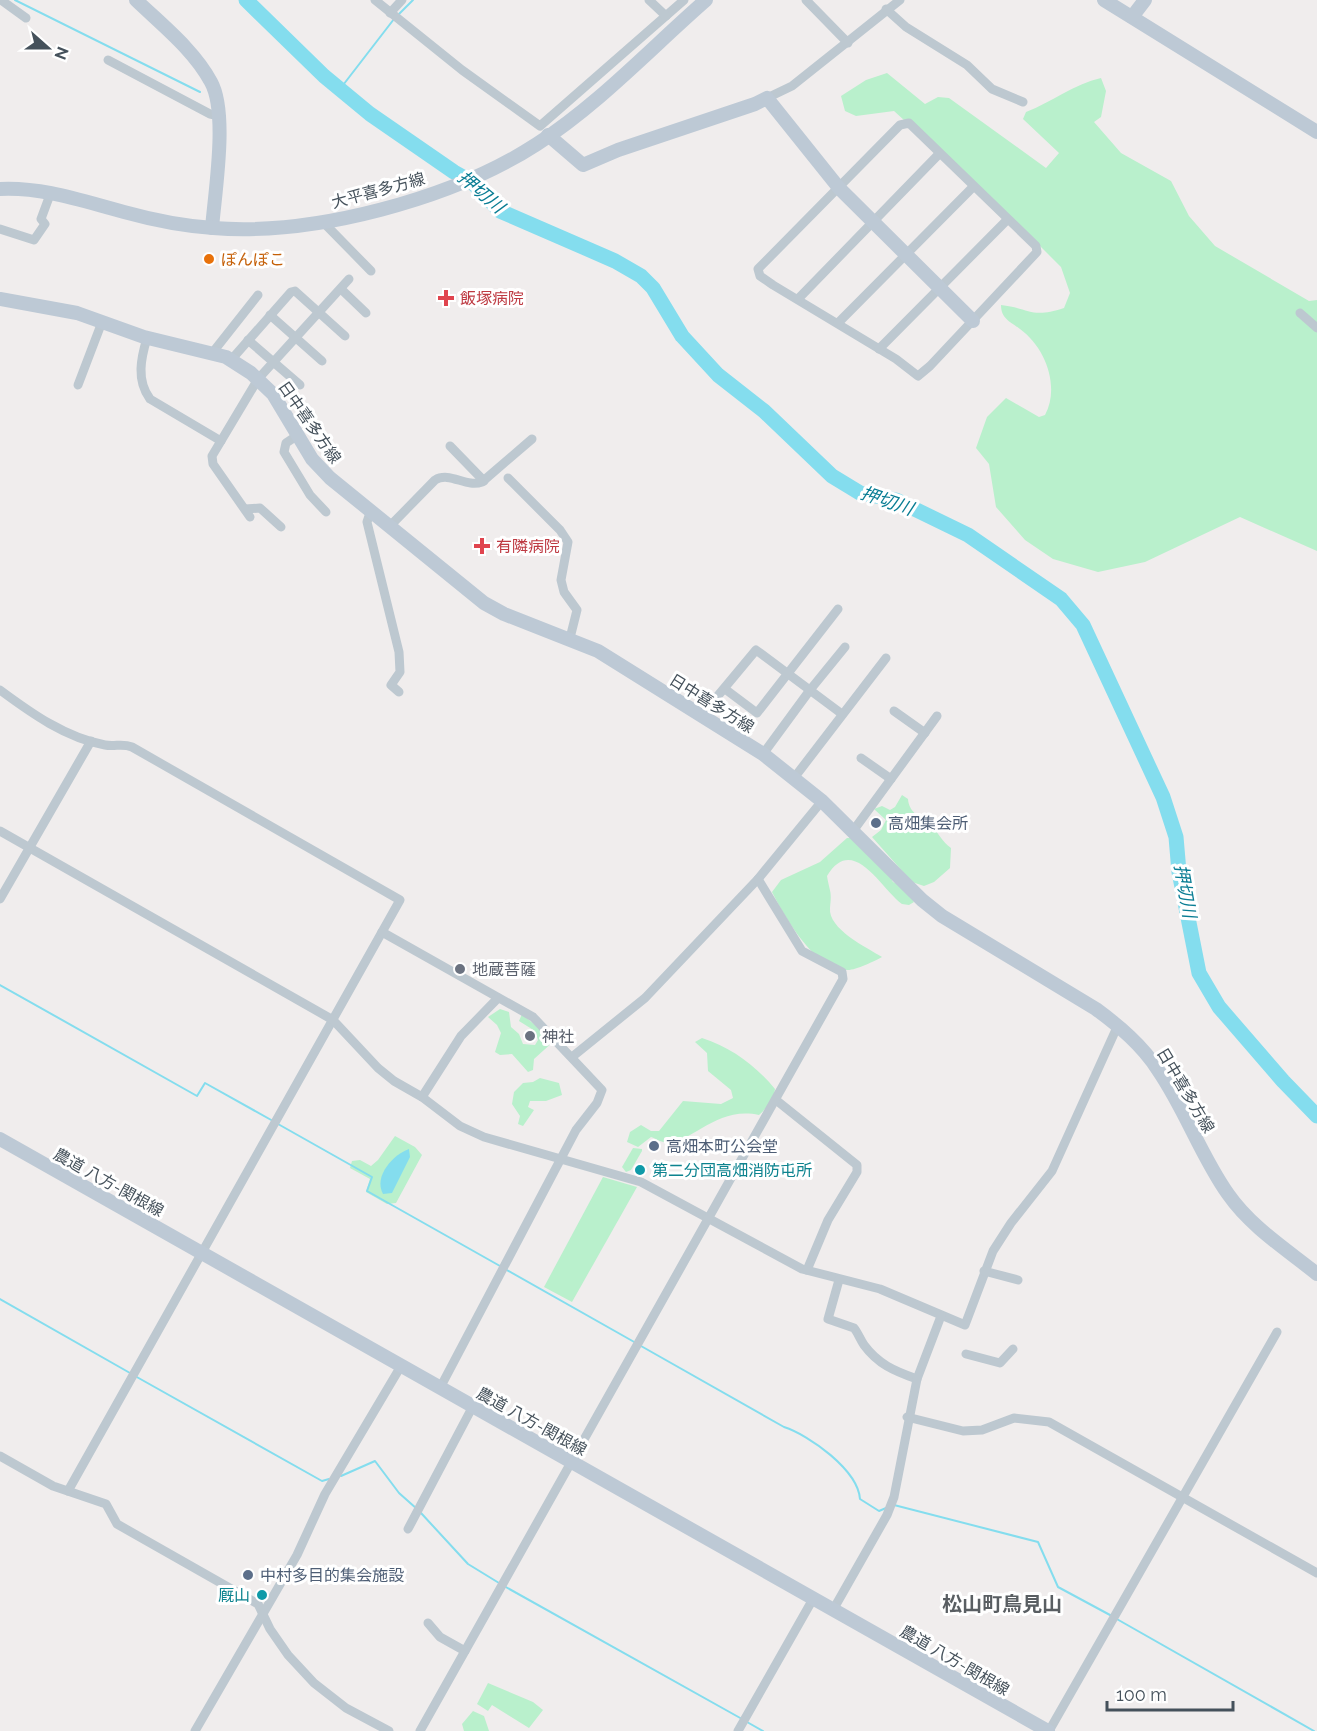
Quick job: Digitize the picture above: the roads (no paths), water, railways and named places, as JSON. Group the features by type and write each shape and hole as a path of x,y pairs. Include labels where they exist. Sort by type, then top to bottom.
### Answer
{"main road":[{"path":"136,0 202,68 213,84 220,116 212,228"},
{"name":"大平喜多方線","path":"0,189 25,188 51,192 151,220 212,228 265,229 322,221 416,199 481,175 543,139 612,84 706,0"},
{"path":"1104,0 1317,132"},
{"path":"1132,17 1145,0"},
{"path":"543,139 584,165 618,150 767,98 839,188 973,321"},
{"name":"日中喜多方線","path":"0,299 59,309 147,338 213,352 231,360 258,379 273,394 312,459 330,478 370,513 484,603 504,614 570,638 598,651 763,754 822,801 922,900 956,927 1096,1009 1118,1025 1158,1069 1223,1187 1239,1208 1267,1236 1317,1274"},
{"name":"農道 八方-関根線","path":"0,1139 1048,1731"}],"street":[{"path":"1,0 26,18"},
{"path":"375,0 462,70 540,126 684,0"},
{"path":"390,13 402,0"},
{"path":"649,0 666,16"},
{"path":"806,0 848,43"},
{"path":"767,98 792,86 900,0"},
{"path":"886,9 913,32 967,65 992,89 1023,102"},
{"path":"108,60 210,114 220,116"},
{"path":"909,123 939,154 1036,246 1037,252 918,376 838,323 760,276 758,269 900,125 909,123"},
{"path":"798,299 939,154"},
{"path":"838,323 973,188"},
{"path":"0,229 34,240 45,224 41,219 51,192"},
{"path":"879,349 1007,220"},
{"path":"322,221 371,271"},
{"path":"281,527 260,508 248,513 211,459 258,379 276,362 349,279"},
{"path":"341,289 366,313"},
{"path":"231,360 294,291 345,336"},
{"path":"213,352 258,295"},
{"path":"1300,313 1317,328"},
{"path":"270,315 322,361"},
{"path":"78,385 102,322"},
{"path":"147,338 141,358 145,392 150,399 221,441"},
{"path":"249,340 300,385"},
{"path":"298,435 286,443 284,452 310,495 326,512"},
{"path":"389,527 440,477 475,485 484,481 532,439"},
{"path":"450,446 484,481"},
{"path":"508,478 560,530 568,542 561,580 564,592 577,610 570,638"},
{"path":"370,513 367,522 399,652 400,672 391,685 399,692"},
{"path":"725,689 757,714 838,609"},
{"path":"763,754 845,647"},
{"path":"692,710 698,705 711,704 756,650 842,714"},
{"path":"794,778 886,658"},
{"path":"0,690 43,721 107,746 122,743 132,747 400,900 68,1491"},
{"path":"894,711 925,733"},
{"path":"853,831 937,716"},
{"path":"0,899 91,741"},
{"path":"861,758 891,779"},
{"path":"572,1057 645,999 758,879 822,801"},
{"path":"0,831 333,1020 378,1068 460,1126 484,1137 641,1182 807,1270 889,1292 965,1325 984,1271 1011,1223 1052,1171 1118,1025"},
{"path":"420,1731 843,979 842,972 802,951 758,879"},
{"path":"382,932 533,1017 572,1057 602,1093 576,1130 440,1388"},
{"path":"422,1097 461,1036 498,998"},
{"path":"776,1100 857,1165 857,1172 828,1220 807,1270"},
{"path":"984,1271 1018,1280"},
{"path":"840,1280 828,1319 854,1328 862,1343 881,1364 917,1379"},
{"path":"834,1610 891,1506 907,1417 917,1379 941,1316"},
{"path":"1048,1731 1277,1332"},
{"path":"966,1354 1000,1363 1012,1348"},
{"path":"195,1731 297,1555 325,1494 401,1366"},
{"path":"408,1529 473,1406"},
{"path":"907,1417 963,1431 982,1430 1014,1418 1049,1422 1317,1573"},
{"path":"0,1456 68,1491 105,1504 117,1524 258,1604 264,1610 276,1637 314,1683 346,1708 389,1731"},
{"path":"738,1731 813,1599"},
{"path":"428,1623 440,1637 465,1652"}],"water":[{"path":"409,1149 410,1157 392,1193 383,1194 381,1180 383,1173 397,1156"}],"waterway":[{"path":"15,0 200,92"},
{"name":"押切川","path":"246,0 324,76 370,114 472,182 500,211 615,261 641,276 653,288 682,336 718,375 764,411 832,476 860,493 896,500 968,535 1061,599 1083,625 1163,797 1176,837 1179,872 1199,973 1219,1007 1283,1081 1317,1116"},
{"path":"398,15 413,0"},
{"path":"340,89 394,19"},
{"path":"0,985 197,1096 205,1083 273,1121"},
{"path":"278,1124 372,1177 367,1191 500,1266"},
{"path":"505,1269 636,1343"},
{"path":"0,1299 130,1373"},
{"path":"641,1346 819,1446 831,1455 851,1477 860,1499 879,1511 886,1508"},
{"path":"135,1376 322,1481 329,1479"},
{"path":"341,1476 375,1461 399,1493 417,1509"},
{"path":"894,1505 1038,1542 1058,1587 1110,1615"},
{"path":"421,1513 468,1564 499,1583"},
{"path":"504,1586 742,1719"},
{"path":"1115,1618 1314,1731"},
{"path":"747,1722 763,1731"}],"place":[{"name":"ぽんぽこ","path":"209,259"},
{"name":"飯塚病院","path":"446,298"},
{"name":"有隣病院","path":"482,546"},
{"name":"高畑集会所","path":"876,823"},
{"name":"地蔵菩薩","path":"460,969"},
{"name":"神社","path":"530,1036"},
{"name":"高畑本町公会堂","path":"654,1146"},
{"name":"第二分団高畑消防屯所","path":"640,1170"},
{"name":"中村多目的集会施設","path":"248,1575"},
{"name":"厩山","path":"262,1595"}],"district":[{"name":"松山町鳥見山","path":"1002,1604"}]}
